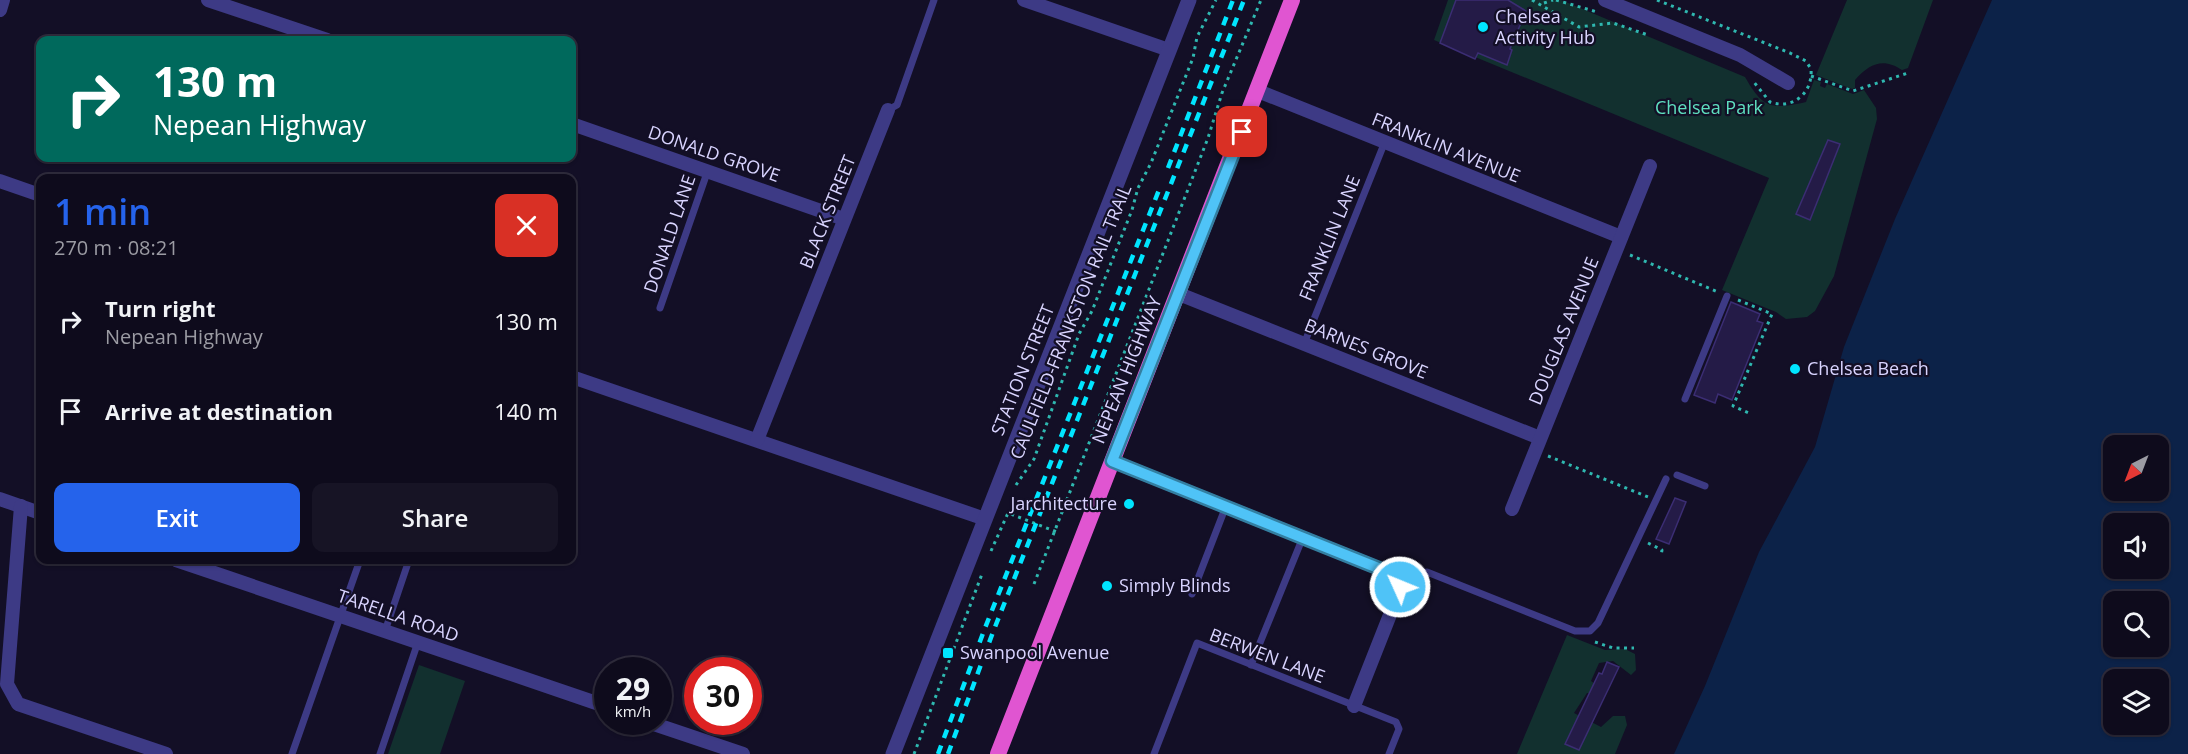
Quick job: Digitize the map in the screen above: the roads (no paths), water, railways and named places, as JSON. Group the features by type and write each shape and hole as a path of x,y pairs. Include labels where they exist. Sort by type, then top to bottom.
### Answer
{"highway":[{"name":"NEPEAN HIGHWAY","path":"998,754 1292,0"}],"street":[{"path":"0,10 3,0"},
{"path":"208,0 315,36"},
{"path":"1024,0 1048,4 1169,50"},
{"name":"STATION STREET","path":"893,754 989,524 1189,0"},
{"path":"1603,7 1740,55 1788,83"},
{"name":"FRANKLIN AVENUE","path":"1258,92 1621,237"},
{"name":"BLACK STREET","path":"758,440 888,110"},
{"name":"DONALD GROVE","path":"576,125 844,219"},
{"name":"DOUGLAS AVENUE","path":"1512,509 1650,166"},
{"path":"0,181 36,194"},
{"name":"BARNES GROVE","path":"1179,294 1304,344 1538,445"},
{"path":"576,378 758,440 989,524"},
{"path":"1112,461 1396,576 1400,582 1399,591 1354,706"},
{"path":"0,499 36,512"},
{"path":"21,506 7,684 18,704 166,754"},
{"name":"TARELLA ROAD","path":"188,564 594,702"},
{"path":"672,730 743,754"}],"lane":[{"name":"BLACK STREET","path":"888,110 897,105 934,0"},
{"name":"FRANKLIN LANE","path":"1304,344 1384,144"},
{"name":"DONALD LANE","path":"660,308 708,170"},
{"path":"1685,399 1727,296"},
{"path":"1677,475 1705,486"},
{"path":"1396,576 1427,573 1568,628 1585,632 1598,623 1666,479"},
{"path":"1192,594 1226,506"},
{"path":"1251,664 1302,537"},
{"path":"292,754 359,564"},
{"path":"385,631 408,564"},
{"path":"380,754 418,642"},
{"name":"BERWEN LANE","path":"1154,754 1197,643 1396,722 1399,729 1389,754"}],"water":[{"path":"1992,0 2188,0 2188,754 1674,754 1705,686 1759,552 1815,447 1844,347 1895,219"}],"railway":[{"path":"1168,168 1233,0"},
{"path":"948,754 993,632 1244,0"},
{"path":"938,754 985,628 1159,190"}],"place":[{"name":"Chelsea Activity Hub","path":"1483,27"},
{"name":"Chelsea Beach","path":"1795,369"},
{"name":"Jarchitecture","path":"1129,504"},
{"name":"Simply Blinds","path":"1107,586"},
{"name":"Swanpool Avenue","path":"948,653"}],"park label":[{"name":"Chelsea Park","path":"1709,108"}]}
